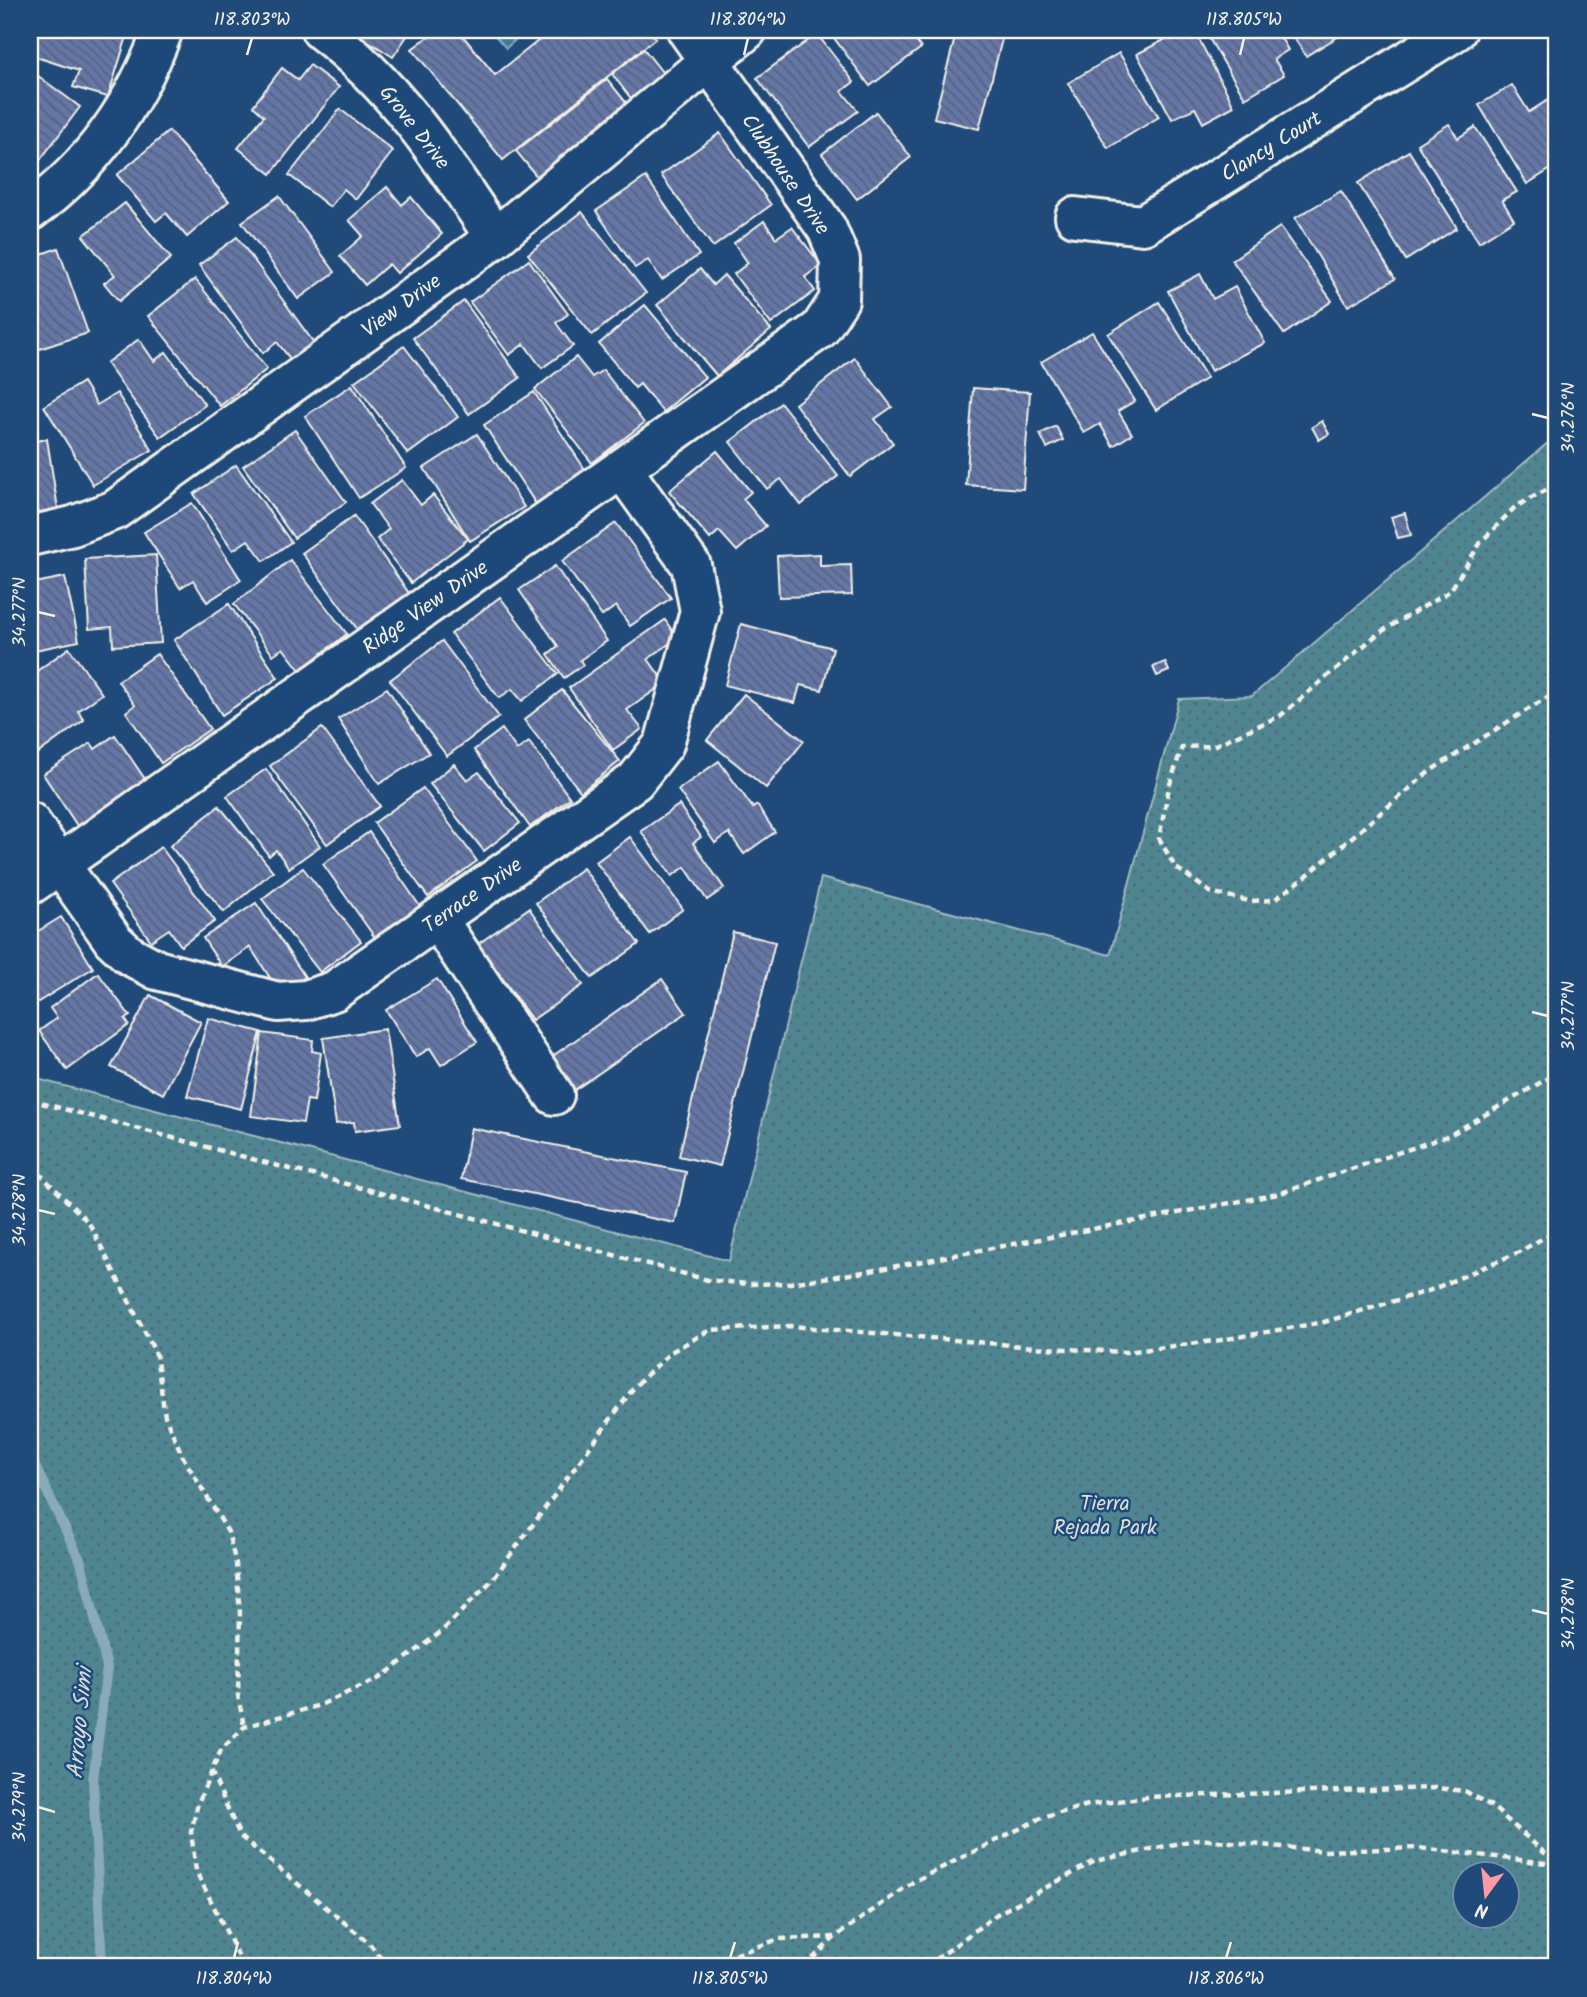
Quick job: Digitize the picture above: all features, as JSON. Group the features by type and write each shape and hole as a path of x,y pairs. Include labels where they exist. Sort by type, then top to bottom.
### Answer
{"street":[{"path":"30,211 49,197 97,150 132,97 163,30"},
{"name":"Grove Drive","path":"321,30 359,58 408,112 495,238"},
{"name":"Clubhouse Drive","path":"687,30 827,229 840,260 839,300 820,329"},
{"name":"View Drive","path":"30,536 73,526 115,510 495,238 747,30"},
{"name":"Clancy Court","path":"1075,217 1143,225 1457,30"},
{"name":"Ridge View Drive","path":"30,885 820,329"},
{"name":"Terrace Drive","path":"30,822 61,862 113,940 129,955 157,970 278,1002 306,1000 334,991 635,781 664,744 700,611 691,565 622,469"},
{"path":"438,920 554,1095"}],"path":[{"path":"1557,484 1515,507 1481,542 1450,590 1379,633 1280,716 1213,746 1182,747 1169,787 1159,838 1175,867 1210,892 1248,901 1274,900 1430,771 1557,691"},
{"path":"30,1100 708,1280 749,1284 790,1283 865,1272 1278,1194 1450,1135 1557,1073"},
{"path":"30,1164 89,1223 156,1354 165,1416 183,1457 228,1532 236,1564 240,1613 238,1695 244,1727"},
{"path":"244,1967 196,1871 191,1832 211,1770 221,1750 244,1727 320,1704 380,1678 441,1632 492,1580 635,1386 671,1352 710,1330 791,1326 1046,1349 1126,1352 1221,1340 1324,1322 1431,1290 1519,1252 1557,1230"},
{"path":"211,1770 240,1836 369,1943 388,1967"},
{"path":"804,1967 835,1937 913,1882 1039,1819 1088,1805 1148,1797 1435,1788 1465,1791 1493,1807 1557,1864"},
{"path":"926,1967 997,1913 1095,1861 1199,1839 1324,1851 1419,1848 1557,1864"},
{"path":"701,1967 779,1940 835,1937"}],"green space":[{"name":"Tierra Rejada Park","path":"1557,435 1557,1967 30,1967 30,1077 729,1261 821,878 1110,955 1179,699 1252,696"}],"water":[{"path":"490,30 527,30 506,48"}],"building":[{"path":"35,30 129,30 108,97 73,87 79,71 30,55"},
{"path":"351,30 411,30 393,57"},
{"path":"437,30 458,30 495,75 552,30 649,30 656,38 503,160 412,49"},
{"path":"828,30 907,30 921,48 870,86"},
{"path":"957,30 1002,39 979,129 934,118"},
{"path":"1183,30 1194,30 1234,106 1203,123 1195,108 1172,119 1137,54"},
{"path":"1204,30 1276,30 1288,50 1274,59 1284,75 1245,98"},
{"path":"1289,30 1349,30 1306,56"},
{"path":"817,34 854,82 842,91 858,111 809,147 757,78"},
{"path":"644,49 669,81 637,106 612,74"},
{"path":"1119,53 1159,117 1108,148 1068,83"},
{"path":"310,65 339,87 271,174 238,148 264,116 253,106 282,68 298,80"},
{"path":"1557,66 1557,86 1549,71"},
{"path":"30,70 80,107 37,164 30,159"},
{"path":"607,79 633,111 542,183 516,151"},
{"path":"1512,85 1529,112 1548,100 1557,116 1557,165 1527,184 1479,105"},
{"path":"340,109 393,151 356,199 344,189 330,207 289,175"},
{"path":"876,112 911,157 857,199 822,154"},
{"path":"1449,124 1458,138 1475,127 1517,192 1502,200 1514,220 1479,242 1417,144"},
{"path":"169,131 229,201 187,237 166,213 156,221 117,175"},
{"path":"720,133 771,205 713,247 661,175"},
{"path":"1409,151 1457,228 1406,260 1358,183"},
{"path":"646,177 699,255 662,280 648,260 635,268 596,211"},
{"path":"387,187 402,205 411,197 442,234 397,273 389,264 365,285 340,256 363,236 349,220"},
{"path":"1341,191 1395,279 1348,306 1295,218"},
{"path":"279,196 335,272 298,299 242,222"},
{"path":"125,203 171,258 119,301 104,283 115,275 83,236"},
{"path":"582,212 646,293 592,335 528,254"},
{"path":"764,221 776,238 792,227 821,265 805,277 815,291 771,324 734,274 748,263 734,243"},
{"path":"1280,227 1332,301 1284,334 1232,260"},
{"path":"237,237 314,343 291,360 277,342 263,353 199,265"},
{"path":"58,248 88,333 30,352 30,258"},
{"path":"529,260 568,314 556,323 573,346 542,368 524,344 509,355 470,302"},
{"path":"700,269 713,285 724,275 771,330 717,376 657,305"},
{"path":"1200,274 1213,299 1235,287 1265,343 1211,371 1168,291"},
{"path":"195,279 267,369 220,406 148,316"},
{"path":"464,301 520,378 469,414 413,338"},
{"path":"1159,302 1207,378 1156,410 1108,334"},
{"path":"645,305 705,377 663,412 640,384 635,388 599,344"},
{"path":"1092,332 1135,401 1118,411 1132,434 1113,446 1100,424 1084,433 1041,362"},
{"path":"139,339 154,361 166,352 205,405 160,437 106,363"},
{"path":"404,346 458,417 408,454 354,382"},
{"path":"576,357 592,377 603,370 644,423 592,463 535,389"},
{"path":"855,358 892,407 875,419 893,443 850,476 795,404"},
{"path":"83,382 97,405 117,393 152,450 93,485 44,406"},
{"path":"352,385 406,468 359,498 305,416"},
{"path":"973,388 1030,392 1023,489 966,485"},
{"path":"534,392 586,471 536,504 484,425"},
{"path":"781,403 838,476 801,505 781,479 767,489 730,442"},
{"path":"1322,421 1329,434 1319,440 1312,427"},
{"path":"1056,426 1063,440 1047,448 1040,434"},
{"path":"295,430 346,502 294,538 243,466"},
{"path":"477,434 524,507 470,541 424,468"},
{"path":"47,439 58,509 30,514 30,442"},
{"path":"717,451 751,492 743,499 766,526 737,551 719,531 710,539 669,491"},
{"path":"236,465 291,542 264,561 248,540 233,550 194,494"},
{"path":"402,480 421,505 433,495 468,539 411,583 377,539 389,529 370,504"},
{"path":"192,503 241,580 207,602 193,580 180,588 144,532"},
{"path":"1405,513 1411,535 1398,538 1391,517"},
{"path":"354,516 409,593 358,630 302,553"},
{"path":"616,523 671,598 630,626 616,606 602,616 562,561"},
{"path":"820,554 820,566 851,565 852,595 779,597 777,556"},
{"path":"156,555 161,643 113,646 112,627 89,629 85,559"},
{"path":"290,560 347,634 300,670 283,648 273,655 234,604"},
{"path":"555,566 607,641 580,660 583,665 564,678 548,654 558,646 519,590"},
{"path":"65,577 79,641 30,651 30,584"},
{"path":"500,597 558,674 522,701 512,689 499,698 451,634"},
{"path":"229,604 278,678 222,715 174,640"},
{"path":"665,620 677,638 648,659 665,683 627,710 642,729 613,750 569,688"},
{"path":"741,624 833,648 822,690 800,685 795,703 725,685"},
{"path":"442,641 499,717 447,756 390,680"},
{"path":"69,648 102,694 78,711 84,720 30,759 30,676"},
{"path":"157,654 210,729 161,763 126,712 135,705 118,681"},
{"path":"1165,662 1169,671 1157,676 1153,667"},
{"path":"387,688 429,753 379,784 338,719"},
{"path":"562,690 620,761 581,792 524,720"},
{"path":"744,694 804,741 766,788 707,740"},
{"path":"322,728 380,806 327,844 270,766"},
{"path":"502,729 517,750 529,742 570,798 530,827 474,750"},
{"path":"115,735 147,782 78,827 43,774 91,743 95,749"},
{"path":"719,761 753,808 757,805 775,832 744,854 729,833 715,843 678,790"},
{"path":"454,764 467,780 479,772 520,823 484,851 430,784"},
{"path":"266,769 320,846 289,868 276,850 269,856 227,796"},
{"path":"423,788 477,861 428,897 374,823"},
{"path":"679,805 701,837 693,843 724,888 707,900 685,867 672,876 641,831"},
{"path":"219,806 273,871 224,912 170,846"},
{"path":"369,832 421,908 376,939 323,864"},
{"path":"630,837 683,909 650,934 596,862"},
{"path":"161,847 215,921 181,946 169,929 151,941 110,884"},
{"path":"303,868 361,941 320,972 262,899"},
{"path":"583,868 639,944 592,978 536,903"},
{"path":"256,903 305,977 280,993 250,947 222,967 203,938"},
{"path":"529,908 583,985 532,1020 478,944"},
{"path":"61,917 93,968 30,1007 30,936"},
{"path":"733,932 775,942 720,1166 679,1156"},
{"path":"98,973 130,1016 125,1019 129,1025 67,1070 39,1031 57,1018 50,1008"},
{"path":"437,979 477,1042 441,1065 430,1048 416,1057 386,1010"},
{"path":"662,979 686,1013 573,1091 550,1058"},
{"path":"150,995 201,1022 163,1094 111,1067"},
{"path":"208,1018 261,1032 241,1109 187,1096"},
{"path":"385,1029 400,1125 355,1131 354,1122 336,1124 323,1038"},
{"path":"262,1033 313,1040 312,1051 321,1053 314,1101 307,1100 303,1123 251,1116"},
{"path":"471,1128 686,1172 675,1223 461,1179"}],"waterway":[{"name":"Arroyo Simi","path":"30,1456 81,1562 107,1667 93,1780 102,1967"}]}
